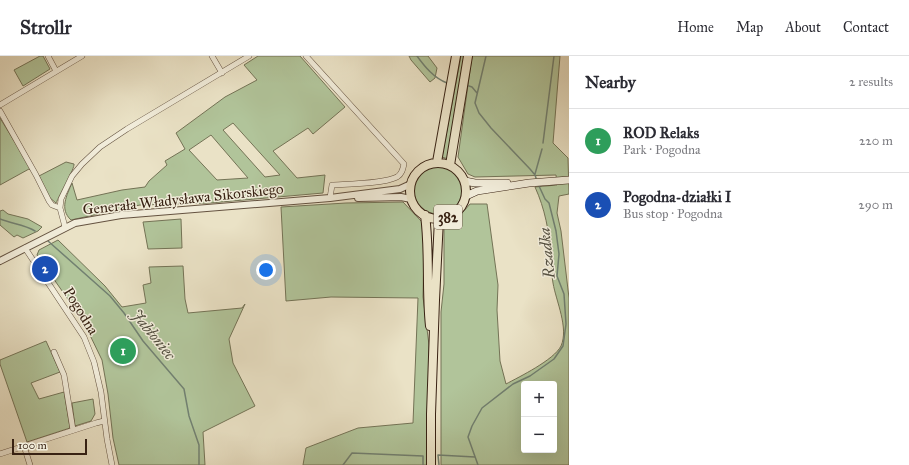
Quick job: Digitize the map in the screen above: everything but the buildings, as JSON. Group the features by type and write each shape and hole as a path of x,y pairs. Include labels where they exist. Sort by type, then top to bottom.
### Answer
{"main road":[{"path":"437,162 456,56"},
{"path":"450,165 468,56"},
{"path":"411,199 411,184 414,176 420,169 428,164 437,162 450,165 461,174 465,181"},
{"name":"382","path":"411,199 416,208 425,215 439,219 447,217 459,209 466,196 465,181 475,183 529,183 569,180"},
{"name":"382","path":"466,196 476,192 529,183"},
{"path":"425,215 427,231 428,309 434,350"},
{"path":"431,465 431,414 439,219"}],"street":[{"path":"48,56 56,71"},
{"path":"0,105 82,56"},
{"path":"212,56 222,73"},
{"path":"65,227 60,208 61,199 72,176 100,147 127,129 249,56"},
{"path":"306,56 404,164 403,171 398,177 381,181 332,185 330,198"},
{"path":"0,111 52,205 60,208"},
{"name":"Generała Władysława Sikorskiego","path":"0,261 65,227 89,220 122,215 330,198 400,189 411,184"},
{"name":"Generała Władysława Sikorskiego","path":"330,198 411,199"},
{"name":"Pogodna","path":"25,248 84,337 94,362 101,392 104,421 112,465"},
{"path":"54,352 64,375 73,430"},
{"path":"0,454 104,421"},
{"path":"24,446 30,465"}],"green space":[{"path":"40,56 43,56 50,69 23,86 14,70"},
{"path":"258,56 300,56 345,107 313,134 308,128 273,151 297,178 325,175 323,193 210,203 140,205 71,220 67,216 65,211 65,202 72,183 77,200 122,190 145,187 149,181 167,165 165,161 185,149 176,133 225,97 257,80 244,65","holes":["233,123 280,175 265,177 223,130","211,135 248,178 217,180 189,150"]},
{"path":"409,56 428,56 437,68 435,78 430,82"},
{"path":"461,56 464,56 448,159 442,157"},
{"path":"472,56 560,56 553,143 568,158 569,194 559,196 557,213 561,231 569,298 569,465 441,465 441,312 444,284 444,228 457,219 470,204 487,204 498,285 497,310 500,361 506,384 536,368 551,357 561,346 564,331 552,280 548,229 544,212 535,187 557,185 556,175 475,177 468,174 458,157"},
{"path":"0,118 35,175 29,169 0,185"},
{"path":"66,162 74,164 74,167 56,203 49,197 39,176"},
{"path":"433,166 443,166 455,173 462,185 462,195 455,207 443,214 433,214 425,210 418,203 414,195 414,185 418,177 425,170"},
{"path":"403,202 422,222 424,252 423,297 429,345 428,465 303,465 306,448 358,428 413,423 418,298 331,297 286,301 281,207 346,203"},
{"path":"3,210 8,214 28,219 42,227 38,231 23,238 17,235 14,237 0,225 0,211"},
{"path":"181,219 182,248 148,249 143,222"},
{"path":"58,240 105,286 122,307 146,303 143,285 151,283 149,267 183,266 185,299 188,313 242,308 245,304 229,339 233,363 255,406 203,432 205,465 119,465 113,438 102,360 87,329 74,308 37,255 39,250"},
{"path":"46,341 60,372 31,383 39,399 64,392 70,428 27,442 0,364 0,360"},
{"path":"93,399 95,414 91,421 75,426 72,403"}],"waterway":[{"name":"Rzadka","path":"417,56 434,75 447,83"},
{"name":"Rzadka","path":"486,56 475,103 479,113 491,128 530,169 536,178"},
{"path":"543,143 554,56"},
{"name":"Rzadka","path":"466,85 472,87 477,93"},
{"path":"535,174 542,149"},
{"name":"Rzadka","path":"478,465 468,437 482,408 513,384 530,376 554,359 563,346 566,324 564,294 557,276 559,254 556,231 549,203 545,199 539,186"},
{"name":"Jabłoniec","path":"0,219 35,231"},
{"name":"Jabłoniec","path":"48,241 110,296 124,313 143,341 184,389 189,416 199,445 199,465"},
{"path":"343,465 352,453 423,456 423,465"},
{"path":"439,465 438,455 475,457"}],"place":[{"name":"Pogodna-działki I","path":"45,269"},
{"name":"ROD Relaks","path":"123,351"}]}
